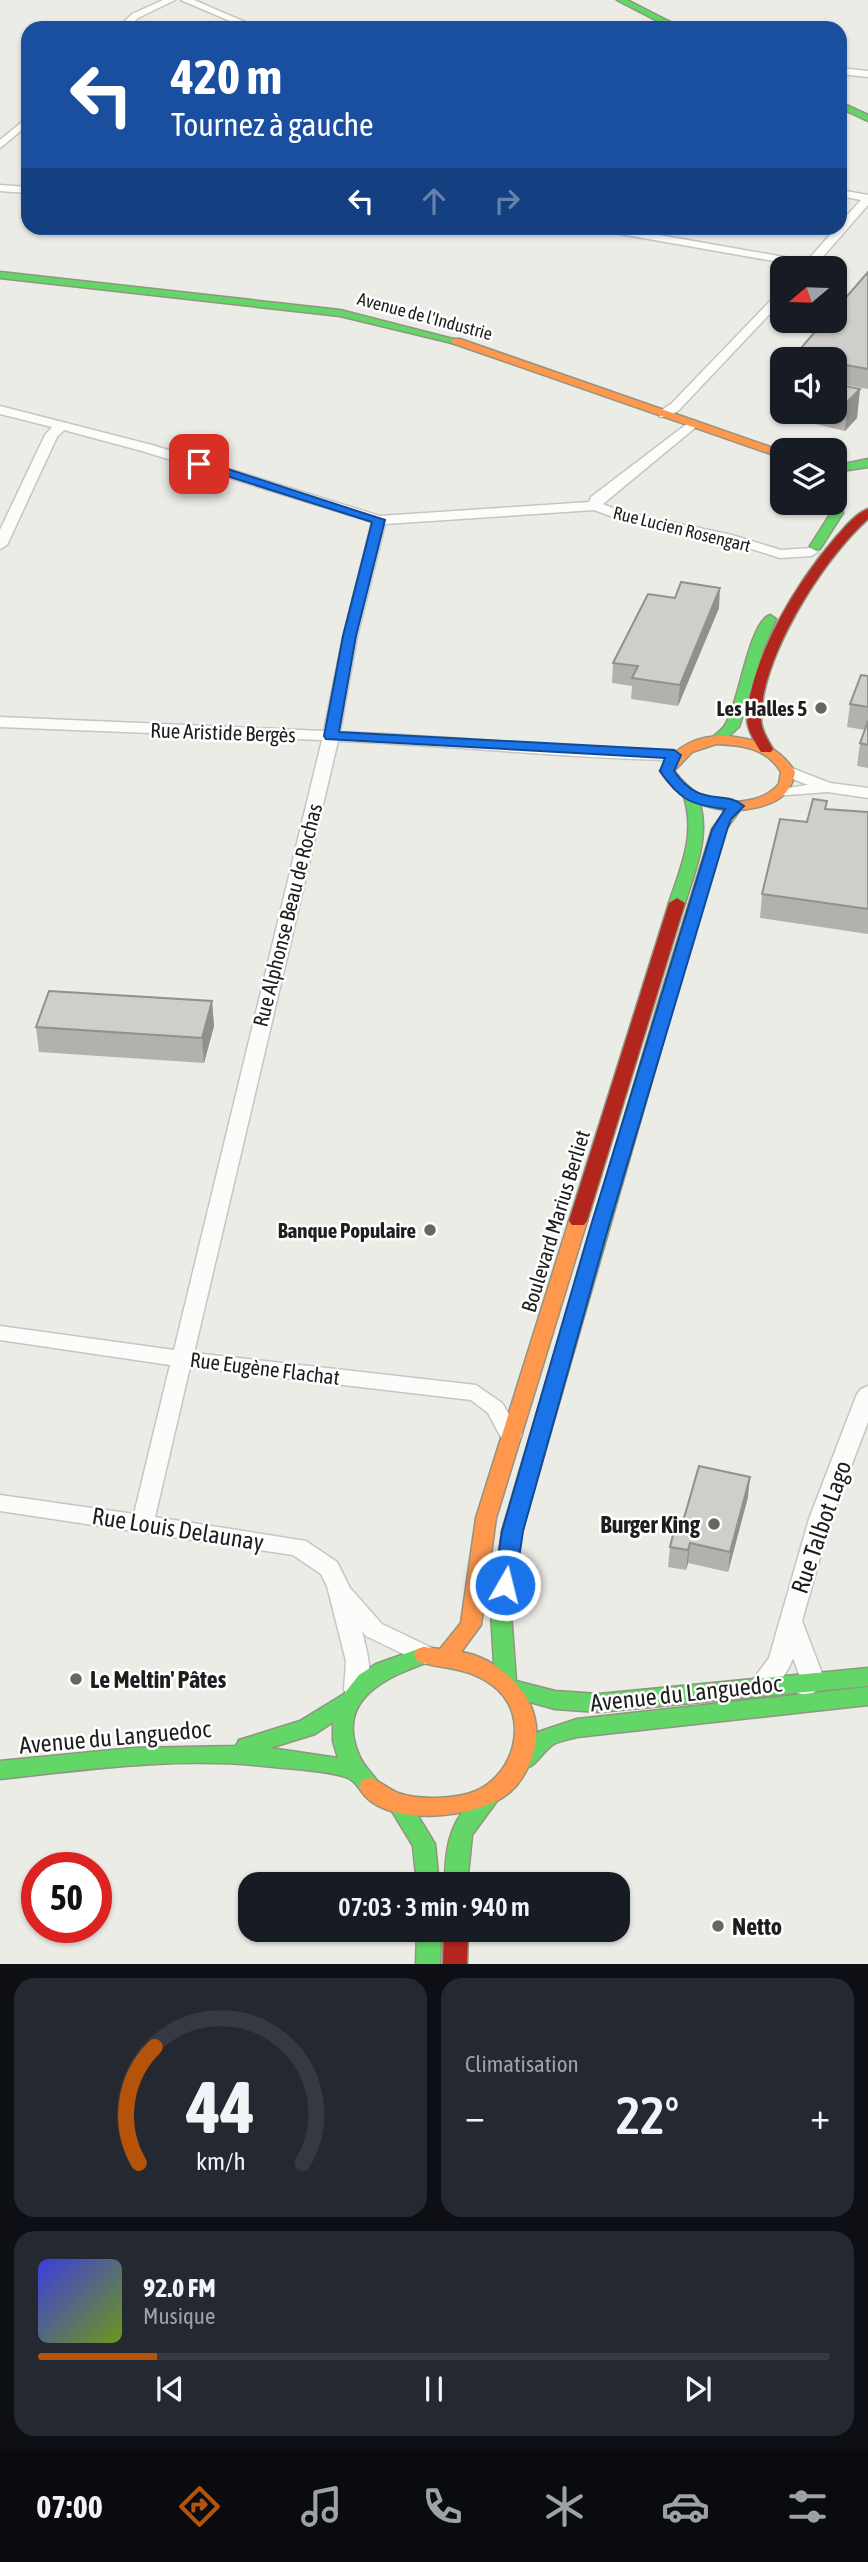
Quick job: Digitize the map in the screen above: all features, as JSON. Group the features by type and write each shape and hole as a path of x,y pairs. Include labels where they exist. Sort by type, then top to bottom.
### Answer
{"main road":[{"path":"621,0 664,21"},
{"path":"847,110 868,120"},
{"name":"Avenue de l'Industrie","path":"0,275 340,313 394,324 447,338 770,451"},
{"path":"847,466 868,463"},
{"path":"847,505 868,511"},
{"path":"766,749 754,719 777,643 820,565 852,524 868,511"},
{"path":"716,740 732,727 756,649 778,603 836,515"},
{"path":"716,740 742,742 766,749 782,759 789,772 788,783 779,793 765,801 736,806 708,803 691,797 673,784 667,771 674,755 692,745 716,740"},
{"name":"Boulevard Marius Berliet","path":"435,1655 471,1625 486,1518 699,833 699,815 691,797"},
{"name":"Boulevard Marius Berliet","path":"509,1685 501,1612 513,1531 594,1245 719,830 724,818 736,806"},
{"path":"456,1872 457,1839 467,1820 491,1794 508,1781 520,1765 528,1746 524,1706 509,1685 469,1659 435,1655 397,1660 374,1672 352,1696 341,1724 342,1748 353,1770 379,1795 398,1803 430,1810 462,1807 491,1794"},
{"name":"Avenue du Languedoc","path":"509,1685 538,1699 572,1704 868,1677"},
{"name":"Avenue du Languedoc","path":"234,1750 307,1728 352,1696"},
{"name":"Avenue du Languedoc","path":"520,1765 546,1738 577,1728 868,1696"},
{"name":"Avenue du Languedoc","path":"0,1770 160,1754 234,1750 312,1758 353,1770"},
{"path":"398,1803 424,1844 427,1872"},
{"path":"428,1942 428,1964"},
{"path":"455,1964 456,1942"}],"street":[{"path":"130,21 135,16 170,0"},
{"path":"186,0 237,21"},
{"path":"847,71 868,74"},
{"path":"847,72 868,86"},
{"path":"0,145 21,126"},
{"path":"0,188 21,190"},
{"path":"847,194 868,198"},
{"path":"847,222 868,198"},
{"path":"641,235 770,259"},
{"path":"817,256 835,235"},
{"path":"664,414 675,408 770,308"},
{"path":"0,410 147,448 379,520 596,506"},
{"name":"Rue Lucien Rosengart","path":"692,424 611,486 596,500 596,506 616,514 733,539 780,554 811,552"},
{"path":"0,545 51,435 62,425"},
{"name":"Rue Alphonse Beau de Rochas","path":"143,1521 331,736 350,636 379,520"},
{"name":"Rue Aristide Bergès","path":"0,722 455,741 614,754 674,755"},
{"name":"Rue Aristide Bergès","path":"614,754 667,771"},
{"path":"789,772 827,787 868,793"},
{"path":"779,793 827,787"},
{"name":"Rue Eugène Flachat","path":"0,1333 180,1358 476,1393 495,1408 511,1435"},
{"name":"Rue Talbot Lago","path":"760,1686 780,1662 820,1520 868,1394"},
{"name":"Rue Louis Delaunay","path":"0,1503 143,1521 298,1546 329,1568 338,1586 374,1630 435,1655"},
{"path":"338,1586 358,1661 352,1696"},
{"name":"Rue Talbot Lago","path":"790,1621 813,1681"},
{"path":"697,1713 709,1702 790,1696 813,1681"},
{"path":"420,1964 425,1942"}],"building":[{"path":"868,272 868,369 847,365 847,347 802,347 814,333 847,333 847,296"},
{"path":"847,386 860,389 847,402"},
{"path":"681,582 720,588 680,685 632,678 638,666 613,663 648,594 675,598"},
{"path":"861,675 868,676 868,707 850,704"},
{"path":"868,721 868,745 860,743"},
{"path":"813,799 827,801 825,809 868,812 868,909 762,894 780,819 807,822"},
{"path":"49,991 212,1001 202,1038 36,1027"},
{"name":"Burger King","path":"699,1466 750,1477 730,1552 690,1543 688,1550 670,1547 674,1531 680,1532"}],"traffic: fast":[{"path":"621,0 664,21"},
{"path":"847,108 868,118"},
{"path":"0,275 340,313 456,341"},
{"path":"847,467 868,463"},
{"path":"816,546 836,515"},
{"path":"716,740 732,727 756,650 770,619"},
{"path":"677,903 697,837 691,797"},
{"path":"506,1681 501,1612 512,1531 666,1004"},
{"path":"370,1787 357,1772 344,1741 343,1725 347,1710 354,1695 366,1682 383,1670 424,1655"},
{"path":"513,1689 555,1700 599,1703 868,1677"},
{"path":"523,1761 546,1738 577,1728 868,1696"},
{"path":"247,1746 307,1728 348,1701"},
{"path":"0,1770 133,1757 220,1754 308,1761 353,1770"},
{"path":"456,1872 460,1835 470,1817 491,1794"},
{"path":"398,1803 424,1844 427,1872"},
{"path":"428,1964 429,1942"}],"traffic: slow":[{"path":"456,341 770,451"},
{"path":"716,740 748,743 775,755 788,772 786,785 778,794 767,800 739,806 711,803 690,795 667,771 687,749 716,740"},
{"path":"666,1004 719,829 736,805"},
{"path":"447,1655 471,1625 486,1518 578,1221"},
{"path":"370,1787 390,1800 414,1806 472,1802 502,1786 521,1762 527,1734 521,1705 502,1680 469,1662 424,1655"}],"traffic: jam":[{"path":"766,749 756,731 754,719 757,695 778,637 812,577 850,529 868,513"},
{"path":"578,1221 677,903"},
{"path":"455,1964 456,1942"}],"place":[{"name":"Les Halles 5","path":"821,708"},
{"name":"Banque Populaire","path":"430,1230"},
{"name":"Burger King","path":"714,1524"},
{"name":"Le Meltin' Pâtes","path":"76,1679"},
{"name":"Netto","path":"718,1926"}],"route":[{"path":"199,464 379,520 350,636 331,736 455,741 614,754 674,755 667,771 680,791 708,803 736,806 724,818 719,830 598,1232 513,1531 505,1585"}]}
